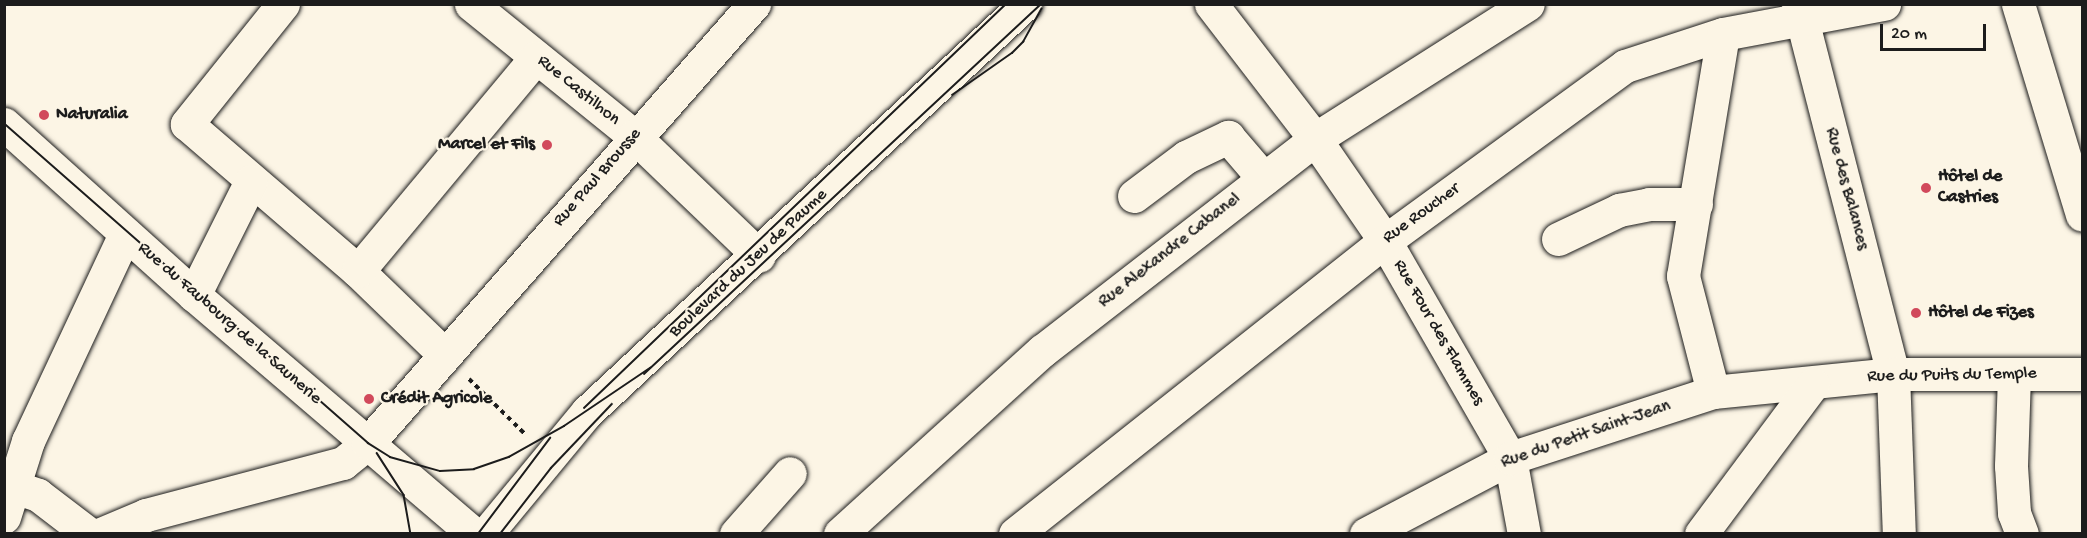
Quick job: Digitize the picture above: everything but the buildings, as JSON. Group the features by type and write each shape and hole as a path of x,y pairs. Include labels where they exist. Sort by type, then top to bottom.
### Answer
{"street":[{"path":"282,4 186,124 358,271 445,355"},
{"name":"Rue Castilhon","path":"471,4 634,136 759,256"},
{"name":"Rue Paul Brousse","path":"101,534 146,515 343,463 368,443 634,136 754,4"},
{"name":"Boulevard du Jeu de Paume","path":"486,534 545,459 587,412 759,256 1024,4"},
{"name":"Rue Four des Flammes","path":"1211,4 1315,139 1385,242 1510,458 1524,534"},
{"name":"Rue Alexandre Cabanel","path":"840,534 1042,351 1315,139 1528,4"},
{"name":"Rue Roucher","path":"1015,534 1385,242 1625,66 1800,11 1884,4"},
{"path":"2018,4 2080,196"},
{"name":"Rue des Balances","path":"1800,11 1893,374 1899,534"},
{"path":"1713,392 1683,276 1723,34"},
{"path":"358,271 536,57"},
{"name":"Rue du Faubourg de la Saunerie","path":"4,124 194,295 465,526"},
{"path":"1134,196 1186,157 1228,137 1264,179"},
{"path":"194,295 251,181"},
{"path":"1558,239 1619,210 1649,204 1696,204"},
{"path":"9,502 28,441 125,234"},
{"name":"Rue du Puits du Temple","path":"1713,392 1813,384 1893,374 2082,374"},
{"path":"2014,375 2012,478 2014,513 2022,534"},
{"path":"1701,534 1813,384"},
{"name":"Rue du Petit Saint-Jean","path":"1366,534 1510,458 1713,392"},
{"path":"736,534 790,473"},
{"path":"9,502 38,495 89,534"}],"path":[{"path":"445,355 534,443 545,459"}],"tram line":[{"path":"584,408 1006,4"},
{"path":"644,374 1041,4"},
{"path":"952,95 1012,53 1023,42 1041,9"},
{"path":"4,123 368,443 390,457 440,471 474,469 509,457 564,426 650,368"},
{"path":"500,534 551,468 612,404"},
{"path":"478,534 550,438"},
{"path":"377,453 404,495 411,534"}],"place":[{"name":"Naturalia","path":"44,115"},
{"name":"Marcel et Fils","path":"547,145"},
{"name":"Hôtel de Castries","path":"1926,188"},
{"name":"Hôtel de Fizes","path":"1916,313"},
{"name":"Crédit Agricole","path":"369,399"}]}
